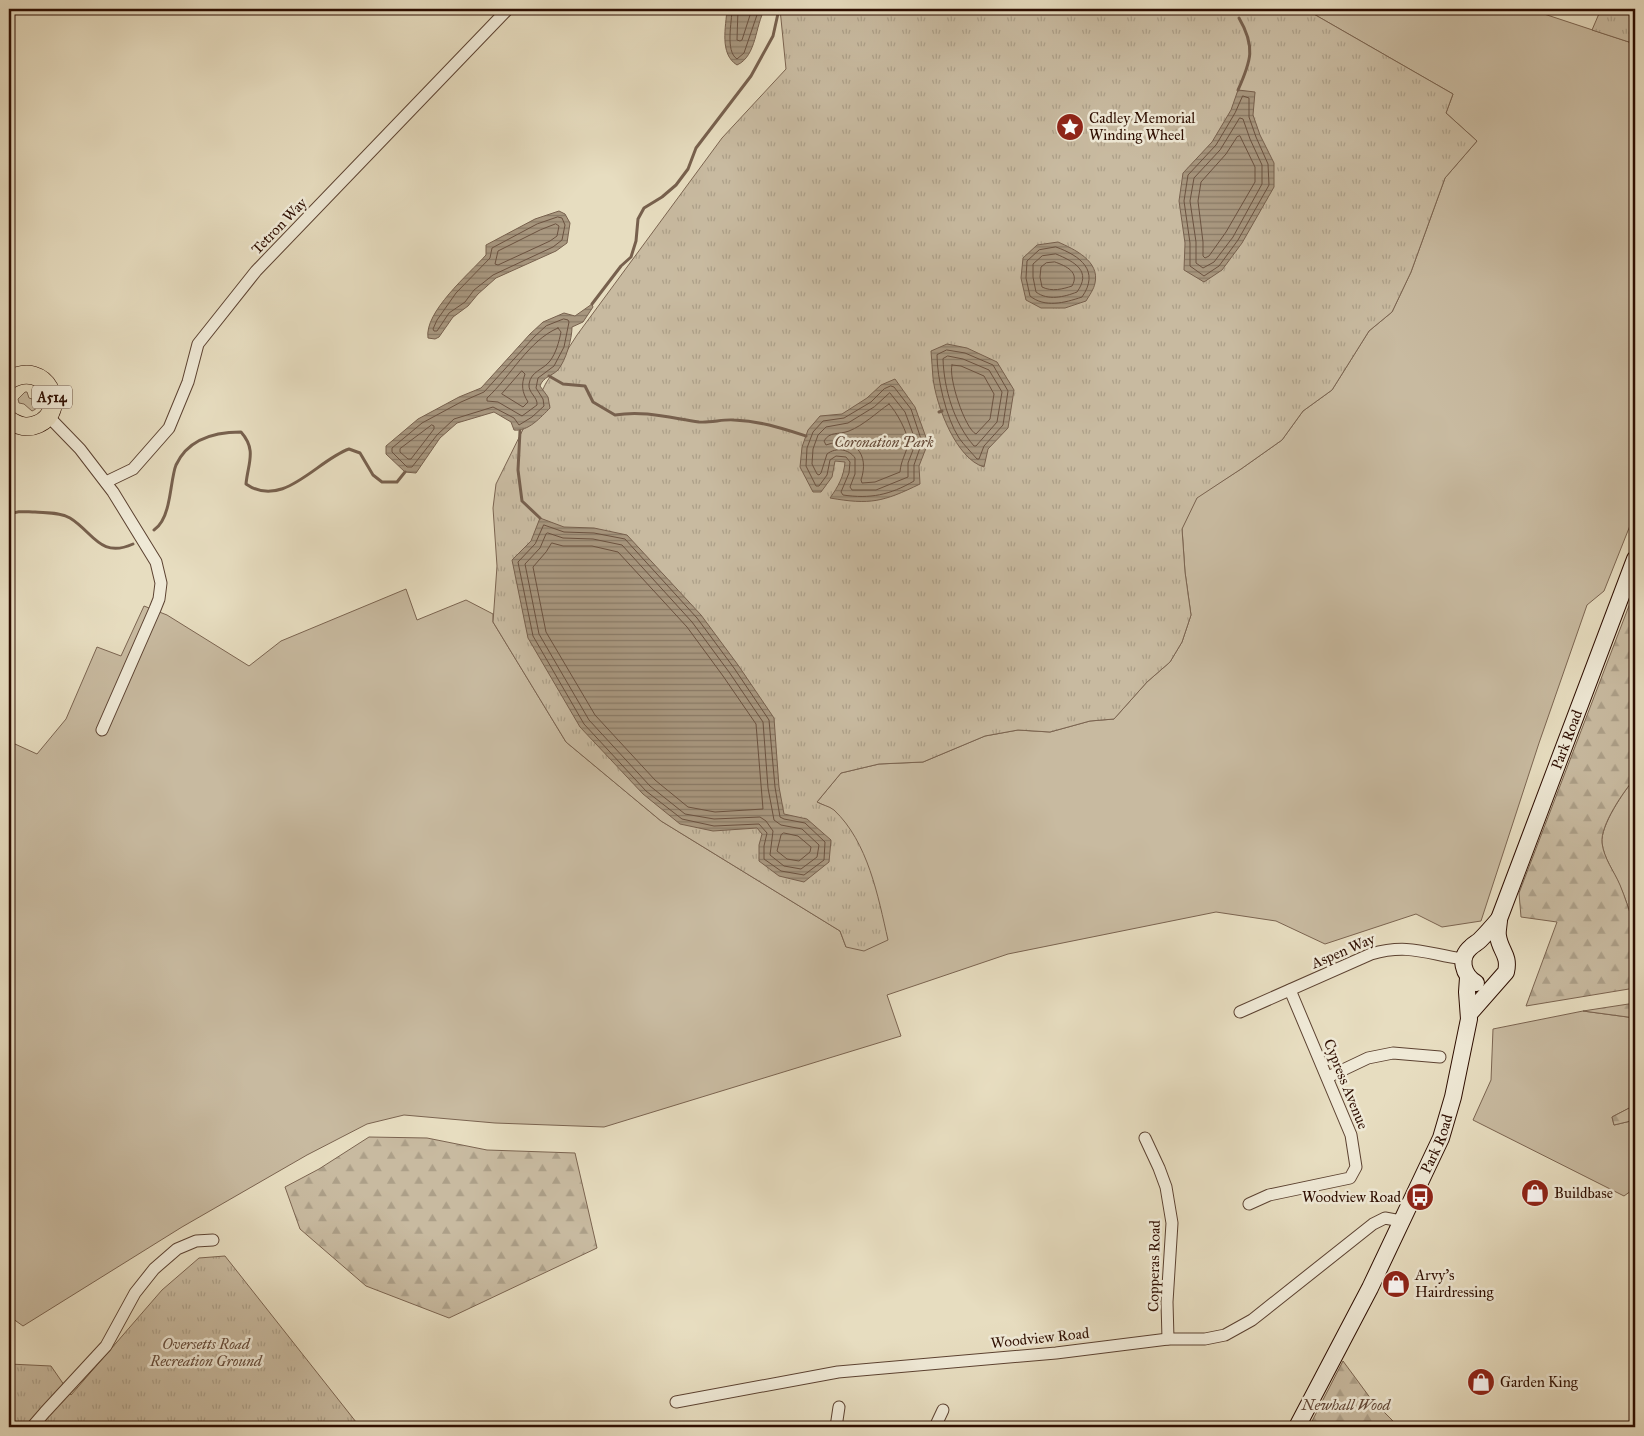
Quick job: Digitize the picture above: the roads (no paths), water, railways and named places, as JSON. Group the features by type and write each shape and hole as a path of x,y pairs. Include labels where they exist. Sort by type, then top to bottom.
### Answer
{"main road":[{"name":"A514","path":"9,380 24,374 41,378 50,388 53,398 52,408 48,416 41,422 33,426 24,427 11,425"},
{"name":"Park Road","path":"1470,1012 1506,972 1507,957 1498,937 1499,920 1635,559"},
{"name":"Park Road","path":"1297,1427 1370,1288 1441,1138 1453,1097 1470,1012 1467,992 1468,978 1463,959 1467,951 1499,920"},
{"path":"1477,943 1491,942 1504,950"},
{"path":"1468,978 1480,985 1495,983"}],"street":[{"name":"Tetron Way","path":"106,482 133,469 169,428 188,382 198,344 256,271 508,9"},
{"path":"48,416 80,449 113,492 156,562 161,583 157,604 102,730"},
{"name":"Aspen Way","path":"1240,1012 1371,954 1388,949 1404,948 1463,959"},
{"name":"Cypress Avenue","path":"1249,1204 1269,1195 1350,1178 1356,1167 1352,1135 1290,990"},
{"path":"1328,1077 1368,1058 1393,1053 1440,1057"},
{"name":"Copperas Road","path":"1146,1138 1166,1187 1172,1222 1167,1302 1168,1339"},
{"name":"Woodview Road","path":"676,1402 838,1372 1056,1353 1168,1339 1205,1339 1225,1336 1239,1329 1373,1224 1385,1218 1401,1221"},
{"path":"32,1427 106,1346 135,1292 154,1269 177,1249 196,1241 213,1240"},
{"path":"836,1427 839,1407"},
{"path":"935,1427 943,1410"}],"water":[{"path":"727,9 765,9 752,48 744,61 737,65 731,60 726,47"},
{"path":"1238,90 1255,92 1253,115 1260,135 1274,163 1274,187 1242,243 1222,270 1204,282 1184,270 1185,243 1179,201 1183,173 1212,142 1231,110"},
{"path":"559,211 565,214 570,223 567,243 556,251 496,278 468,306 453,317 439,337 435,339 428,338 433,317 440,305 486,255 486,245 535,219"},
{"path":"1058,242 1078,252 1090,262 1096,275 1094,285 1086,301 1065,308 1041,308 1026,300 1021,278 1023,258 1037,245"},
{"path":"592,304 593,307 583,322 572,327 568,349 561,366 541,383 540,386 548,397 550,408 534,423 524,429 514,430 511,422 494,412 457,423 440,438 416,473 405,472 386,454 386,446 418,419 459,397 481,388 543,322 564,313 575,316"},
{"path":"947,344 967,348 997,362 1014,390 1008,428 988,449 984,467 974,462 965,454 956,442 938,402 933,378 931,351"},
{"path":"895,379 915,407 928,443 919,466 920,484 896,495 876,500 856,501 830,498 840,481 845,462 835,461 832,477 821,492 813,492 800,467 802,447 808,430 820,416 842,414 867,398 881,385"},
{"path":"540,518 564,527 594,528 627,535 701,615 738,665 774,718 779,787 784,814 807,819 831,840 829,862 804,882 779,876 759,861 759,845 762,834 757,828 713,831 680,824 643,794 580,727 528,638 512,560 531,541"}],"waterway":[{"path":"592,304 621,266 631,257 636,241 638,219 644,208 662,197 676,185 688,169 696,148 751,76 773,36 779,9"},
{"path":"1238,90 1246,71 1250,54 1248,37 1239,18"},
{"path":"549,376 563,384 585,386 593,402 615,415 636,413 699,422 744,421 770,425 806,436"},
{"path":"520,431 518,470 522,501 540,518"},
{"path":"154,530 166,513 175,468 181,456 195,443 212,436 241,432 249,445 250,451 246,484 260,490 273,491 286,487 349,449 360,453 373,475 382,482 397,482 405,472"},
{"path":"9,515 15,512 62,515 70,518 105,546 122,548 133,544"}],"place":[{"name":"Cadley Memorial Winding Wheel","path":"1070,127"},
{"name":"Buildbase","path":"1535,1193"},
{"name":"Woodview Road","path":"1420,1197"},
{"name":"Arvy's Hairdressing","path":"1396,1284"},
{"name":"Garden King","path":"1481,1382"}],"park label":[{"name":"Coronation Park","path":"884,442"},
{"name":"Oversetts Road Recreation Ground","path":"206,1352"},
{"name":"Newhall Wood","path":"1346,1405"}]}
